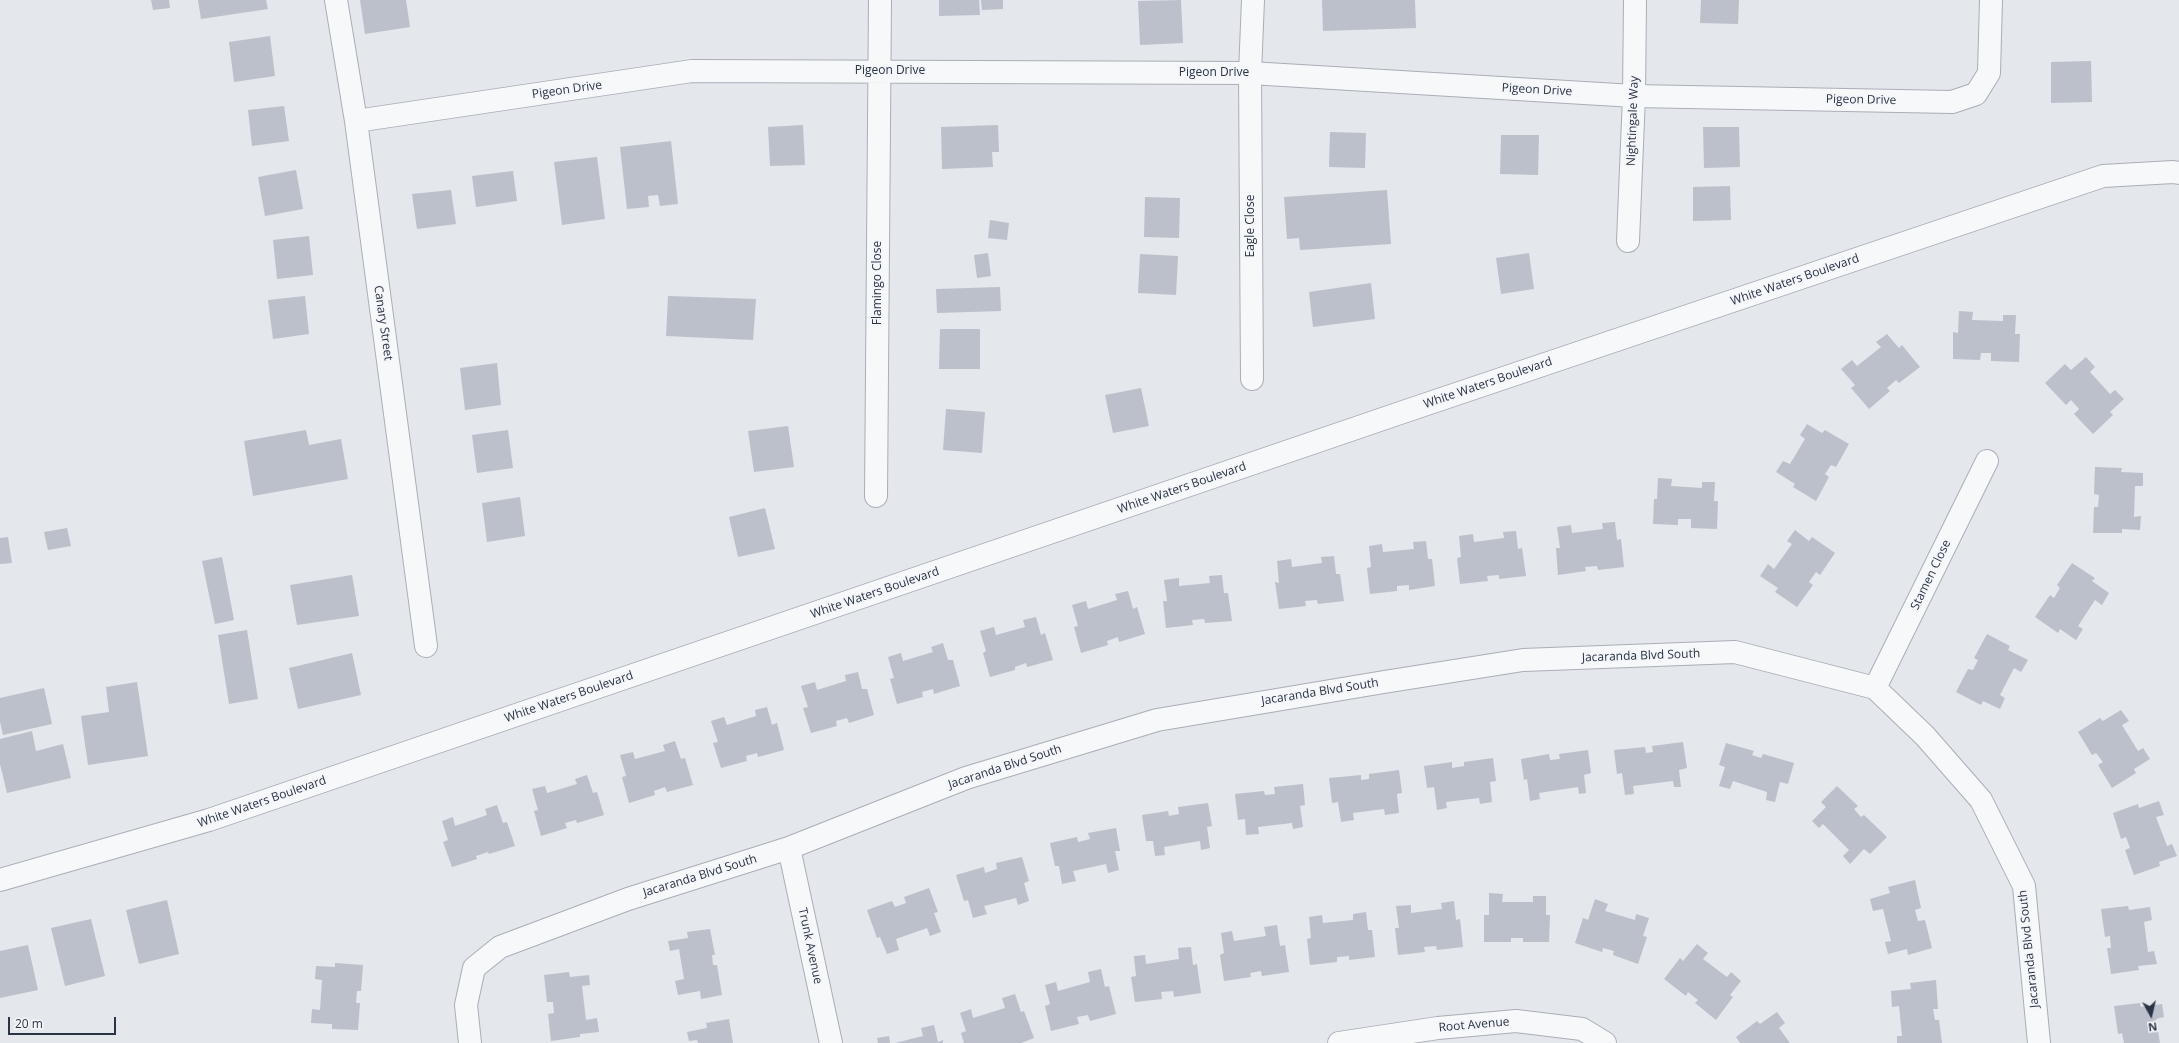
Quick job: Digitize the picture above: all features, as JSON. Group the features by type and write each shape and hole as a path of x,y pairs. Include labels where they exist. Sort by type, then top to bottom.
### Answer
{"street":[{"name":"Canary Street","path":"336,0 356,121 426,646"},
{"name":"Flamingo Close","path":"876,496 880,0"},
{"name":"Eagle Close","path":"1252,379 1250,73 1253,0"},
{"name":"Nightingale Way","path":"1628,242 1634,96 1634,0"},
{"name":"Pigeon Drive","path":"356,121 692,71 1250,73 1634,96 1952,102 1976,94 1989,73 1991,0"},
{"name":"White Waters Boulevard","path":"0,880 189,827 1399,414 2103,176 2173,172 2179,173"},
{"name":"Stamen Close","path":"1875,688 1987,461"},
{"name":"Jacaranda Blvd South","path":"470,1043 466,1005 474,968 500,947 628,899 789,848 966,778 1157,720 1522,660 1734,652 1875,688 1925,736 1981,800 2024,886 2039,1043"},
{"name":"Trunk Avenue","path":"789,848 831,1043"},
{"name":"Root Avenue","path":"1339,1043 1438,1028 1516,1021 1582,1030 1605,1043"}],"building":[{"path":"151,0 169,0 170,8 153,10"},
{"path":"198,0 266,0 268,9 201,19"},
{"path":"360,0 406,0 410,27 365,34"},
{"path":"939,0 979,0 980,15 939,16"},
{"path":"981,0 1003,0 1003,9 982,10"},
{"path":"1181,0 1183,43 1140,45 1138,1"},
{"path":"1322,0 1415,0 1416,28 1323,31"},
{"path":"1701,0 1739,0 1738,24 1700,23"},
{"path":"270,36 275,76 234,82 229,42"},
{"path":"2091,61 2092,102 2051,103 2051,62"},
{"path":"284,106 289,141 252,146 248,110"},
{"path":"803,125 805,165 770,166 768,127"},
{"path":"998,125 999,152 992,152 993,167 942,169 941,127"},
{"path":"1703,127 1739,127 1740,167 1704,168"},
{"path":"1330,132 1366,133 1365,168 1329,167"},
{"path":"1501,135 1539,135 1538,175 1500,174"},
{"path":"671,141 678,204 660,206 658,195 648,196 649,207 627,209 620,147"},
{"path":"597,157 605,219 562,225 554,162"},
{"path":"296,170 303,209 265,216 258,177"},
{"path":"513,171 517,201 476,207 472,176"},
{"path":"1730,186 1731,220 1693,221 1693,187"},
{"path":"451,190 456,224 417,229 412,194"},
{"path":"1387,190 1391,244 1300,250 1299,238 1287,239 1284,197"},
{"path":"1145,197 1180,198 1179,238 1144,237"},
{"path":"990,220 1009,223 1007,240 988,238"},
{"path":"309,236 313,275 277,279 273,240"},
{"path":"988,253 991,276 977,278 974,255"},
{"path":"1529,253 1534,289 1501,294 1496,258"},
{"path":"1140,254 1178,256 1176,295 1138,293"},
{"path":"1371,283 1375,319 1313,327 1309,292"},
{"path":"1000,287 1001,311 937,313 936,289"},
{"path":"305,296 309,334 273,339 268,300"},
{"path":"668,296 756,299 753,340 666,336"},
{"path":"1959,311 1973,312 1972,320 2003,321 2003,315 2016,315 2015,334 2020,334 2019,362 1991,361 1991,353 1981,353 1980,360 1953,359 1953,332 1958,333"},
{"path":"940,329 980,329 980,369 939,369"},
{"path":"1887,334 1899,348 1902,345 1920,367 1899,383 1896,380 1887,388 1890,391 1869,409 1851,388 1855,385 1841,369 1852,360 1857,366 1881,347 1876,342"},
{"path":"2086,357 2095,367 2090,372 2110,394 2115,390 2124,399 2110,412 2113,415 2093,434 2074,414 2079,409 2071,400 2066,405 2045,383 2065,364 2071,370"},
{"path":"497,363 501,405 465,410 460,368"},
{"path":"1141,388 1149,426 1113,433 1105,395"},
{"path":"946,409 985,412 982,453 943,450"},
{"path":"1807,424 1822,433 1825,430 1849,444 1836,467 1831,465 1825,474 1829,477 1816,501 1793,487 1795,484 1776,472 1783,461 1790,464 1805,439 1800,435"},
{"path":"788,426 794,467 754,472 748,431"},
{"path":"306,430 309,445 341,439 348,479 253,496 244,441"},
{"path":"508,430 513,468 477,473 472,435"},
{"path":"2095,467 2122,468 2121,472 2143,473 2143,486 2135,486 2134,517 2141,516 2140,530 2122,529 2122,533 2093,533 2094,507 2098,507 2099,495 2094,494"},
{"path":"1658,478 1672,479 1671,486 1702,488 1702,482 1715,482 1714,501 1718,501 1717,529 1691,528 1691,519 1678,519 1678,525 1653,524 1654,499 1657,499"},
{"path":"520,497 525,536 487,542 482,503"},
{"path":"765,508 775,549 738,557 729,517"},
{"path":"1615,522 1617,540 1621,539 1624,567 1598,570 1597,566 1585,567 1586,571 1558,575 1556,548 1560,548 1557,527 1571,525 1572,533 1603,529 1602,523"},
{"path":"67,528 71,546 48,550 44,532"},
{"path":"1795,530 1809,541 1812,537 1835,553 1820,575 1816,572 1809,582 1813,585 1797,607 1775,592 1778,588 1760,576 1768,564 1774,569 1792,544 1787,541"},
{"path":"1516,531 1518,549 1522,548 1526,576 1499,579 1499,575 1487,576 1488,581 1460,584 1457,558 1461,557 1459,536 1473,534 1474,542 1504,538 1503,532"},
{"path":"8,537 12,563 0,564 0,538"},
{"path":"1426,541 1428,559 1432,559 1435,586 1409,590 1409,585 1397,586 1397,591 1370,594 1367,568 1371,567 1369,546 1382,544 1383,552 1414,549 1413,542"},
{"path":"1334,556 1336,574 1340,574 1344,601 1318,604 1317,600 1305,601 1306,606 1279,609 1275,582 1279,583 1277,561 1291,559 1292,567 1322,563 1321,557"},
{"path":"222,557 234,620 215,624 202,561"},
{"path":"2072,563 2095,578 2092,581 2109,593 2102,605 2095,600 2078,626 2083,629 2076,640 2060,629 2058,633 2035,617 2050,595 2054,598 2060,588 2057,585"},
{"path":"352,575 359,616 297,625 290,585"},
{"path":"1222,575 1224,593 1228,593 1232,621 1205,623 1204,619 1192,620 1193,625 1166,628 1163,601 1167,601 1164,580 1179,578 1179,586 1210,583 1209,576"},
{"path":"1128,591 1133,609 1137,607 1145,634 1119,642 1118,637 1107,641 1108,645 1081,653 1074,627 1078,626 1072,605 1086,601 1088,609 1117,600 1115,594"},
{"path":"1036,617 1041,635 1045,633 1053,660 1027,667 1026,663 1015,667 1015,670 990,677 983,653 986,651 980,631 994,627 996,635 1025,627 1023,620"},
{"path":"247,630 258,699 229,704 218,635"},
{"path":"1987,634 2010,646 2008,650 2028,660 2021,672 2014,668 2000,695 2005,698 2000,709 1983,701 1981,705 1956,692 1968,669 1973,670 1978,660 1974,658"},
{"path":"943,643 948,660 953,660 960,686 934,694 933,689 922,692 923,697 897,704 890,679 894,678 888,657 901,653 903,661 933,652 931,647"},
{"path":"352,653 361,695 298,709 289,668"},
{"path":"858,672 862,689 867,689 874,715 849,723 847,718 836,721 837,726 811,733 803,708 808,707 801,686 815,682 817,690 846,681 845,675"},
{"path":"137,682 148,756 88,765 81,716 109,712 106,687"},
{"path":"44,688 52,724 3,735 0,722 0,698"},
{"path":"767,707 772,725 777,723 784,750 758,757 757,753 746,756 747,761 721,768 713,743 718,742 711,721 724,717 727,725 756,716 755,710"},
{"path":"2121,710 2129,721 2122,725 2138,751 2143,748 2150,759 2134,769 2136,773 2112,788 2098,765 2103,762 2096,753 2092,755 2078,732 2100,718 2103,721"},
{"path":"32,731 36,751 63,744 71,778 7,793 0,764 0,739"},
{"path":"675,741 681,759 685,758 693,785 667,792 665,787 654,791 655,795 629,803 622,777 626,776 620,755 633,752 635,759 665,751 663,745"},
{"path":"1683,742 1687,768 1679,770 1681,787 1674,787 1673,781 1633,786 1634,794 1625,795 1622,773 1617,774 1614,750 1645,747 1646,753 1653,752 1652,746"},
{"path":"1726,743 1754,751 1752,755 1761,758 1763,754 1794,763 1788,784 1780,782 1775,802 1766,800 1767,792 1733,781 1730,789 1719,786 1725,767 1719,765"},
{"path":"1588,750 1591,773 1584,775 1586,793 1579,794 1578,787 1539,793 1540,799 1530,801 1527,779 1524,780 1521,759 1549,754 1550,760 1560,759 1559,754"},
{"path":"1493,758 1496,781 1490,782 1492,802 1480,804 1479,798 1446,802 1447,808 1437,810 1434,787 1427,788 1424,766 1452,762 1452,768 1464,766 1464,762"},
{"path":"1399,770 1402,793 1397,794 1399,813 1385,815 1384,809 1353,813 1354,820 1341,822 1338,802 1332,803 1329,778 1361,775 1361,780 1369,779 1369,774"},
{"path":"587,775 593,793 597,792 604,815 577,823 576,820 565,823 567,828 541,836 534,811 538,810 532,789 545,786 547,793 577,784 575,779"},
{"path":"1303,784 1305,805 1300,806 1303,827 1293,829 1292,823 1258,827 1259,834 1246,835 1245,819 1238,820 1235,794 1264,791 1265,795 1275,794 1274,787"},
{"path":"1837,786 1858,806 1854,809 1861,817 1864,815 1887,837 1870,854 1864,849 1850,864 1843,856 1849,850 1823,824 1819,828 1812,821 1826,807 1821,802"},
{"path":"2159,801 2164,815 2156,817 2167,846 2172,844 2177,856 2159,862 2160,866 2134,875 2125,850 2130,848 2126,837 2121,839 2113,813 2138,804 2139,808"},
{"path":"1208,803 1212,826 1207,827 1210,848 1201,850 1200,841 1164,847 1165,855 1155,856 1153,841 1146,841 1142,815 1168,811 1169,816 1179,814 1178,807"},
{"path":"497,805 503,823 507,822 515,846 489,854 488,852 476,856 477,859 452,867 443,842 448,840 442,821 453,817 455,826 487,815 485,809"},
{"path":"1116,828 1120,851 1115,851 1119,870 1108,873 1106,864 1073,871 1076,881 1062,884 1059,866 1055,866 1050,843 1077,837 1078,842 1090,839 1088,833"},
{"path":"1022,857 1029,881 1024,883 1029,901 1018,905 1016,898 984,906 987,914 973,918 968,900 964,901 956,875 984,867 985,873 997,869 996,863"},
{"path":"1915,880 1921,908 1915,910 1918,921 1925,920 1932,948 1908,955 1907,949 1888,954 1885,942 1891,941 1883,909 1873,911 1870,899 1890,893 1888,887"},
{"path":"929,888 938,912 934,913 941,932 930,936 927,928 896,939 899,950 887,954 880,937 877,938 867,910 892,901 895,907 906,903 904,897"},
{"path":"1489,893 1503,894 1502,902 1533,902 1533,896 1546,896 1546,915 1550,915 1549,942 1523,942 1523,938 1511,938 1511,942 1484,942 1484,915 1489,915"},
{"path":"1595,899 1608,904 1605,911 1635,920 1636,914 1649,918 1643,936 1647,937 1638,964 1613,955 1614,951 1603,948 1602,952 1575,943 1583,918 1588,920"},
{"path":"167,900 179,954 139,964 126,910"},
{"path":"1454,901 1456,920 1460,919 1463,947 1437,950 1436,946 1424,947 1425,952 1398,955 1395,928 1399,928 1396,906 1411,905 1411,913 1442,909 1441,903"},
{"path":"2128,906 2129,910 2150,907 2152,920 2144,922 2148,952 2154,951 2157,964 2138,966 2139,970 2111,974 2107,948 2111,948 2110,936 2105,937 2101,909"},
{"path":"1366,912 1368,930 1372,930 1375,957 1349,960 1349,956 1337,957 1337,962 1310,965 1307,939 1311,938 1309,917 1322,915 1323,923 1353,920 1353,914"},
{"path":"91,919 105,976 65,986 51,928"},
{"path":"1277,925 1280,946 1285,945 1289,972 1262,976 1261,971 1250,973 1251,977 1224,981 1220,955 1224,953 1221,933 1232,931 1234,941 1266,936 1264,927"},
{"path":"710,929 715,955 712,955 713,965 717,965 722,995 701,999 700,991 678,995 675,981 684,979 679,949 670,951 668,941 688,938 687,932"},
{"path":"1697,944 1708,953 1703,959 1727,977 1731,972 1741,981 1730,995 1733,997 1716,1020 1695,1003 1698,1000 1688,992 1686,996 1664,979 1680,958 1683,961"},
{"path":"28,945 38,990 0,998 0,951"},
{"path":"1191,947 1193,965 1197,964 1201,993 1174,997 1173,991 1161,992 1162,999 1135,1002 1131,977 1136,976 1134,956 1145,955 1146,964 1179,959 1178,948"},
{"path":"335,963 363,965 361,991 357,991 356,1003 360,1003 358,1030 332,1029 332,1024 311,1023 312,1009 320,1010 322,980 315,979 316,966 335,967"},
{"path":"1101,969 1105,987 1109,986 1116,1014 1090,1021 1088,1015 1077,1017 1079,1024 1051,1031 1045,1006 1050,1004 1045,985 1056,982 1058,991 1090,982 1088,972"},
{"path":"569,972 570,977 589,975 590,985 582,986 586,1020 597,1018 599,1032 580,1034 580,1037 551,1041 548,1014 554,1013 553,1002 547,1002 544,975"},
{"path":"1936,980 1938,1009 1933,1009 1935,1020 1939,1020 1942,1043 1897,1043 1897,1036 1902,1036 1899,1006 1892,1007 1891,991 1911,989 1910,983"},
{"path":"1015,994 1021,1012 1024,1011 1034,1038 1021,1043 964,1043 961,1033 966,1031 960,1013 971,1009 973,1018 1005,1008 1002,998"},
{"path":"2140,1003 2141,1007 2162,1004 2164,1017 2156,1019 2160,1043 2124,1043 2122,1033 2118,1034 2114,1006"},
{"path":"1777,1012 1785,1023 1779,1028 1790,1043 1740,1043 1736,1037 1757,1021 1760,1024"},
{"path":"729,1019 733,1043 698,1043 697,1040 689,1041 687,1032 707,1028 706,1023"},
{"path":"934,1025 938,1042 943,1040 943,1043 895,1043 923,1036 921,1028"},
{"path":"889,1036 890,1043 878,1043 877,1038"}]}
